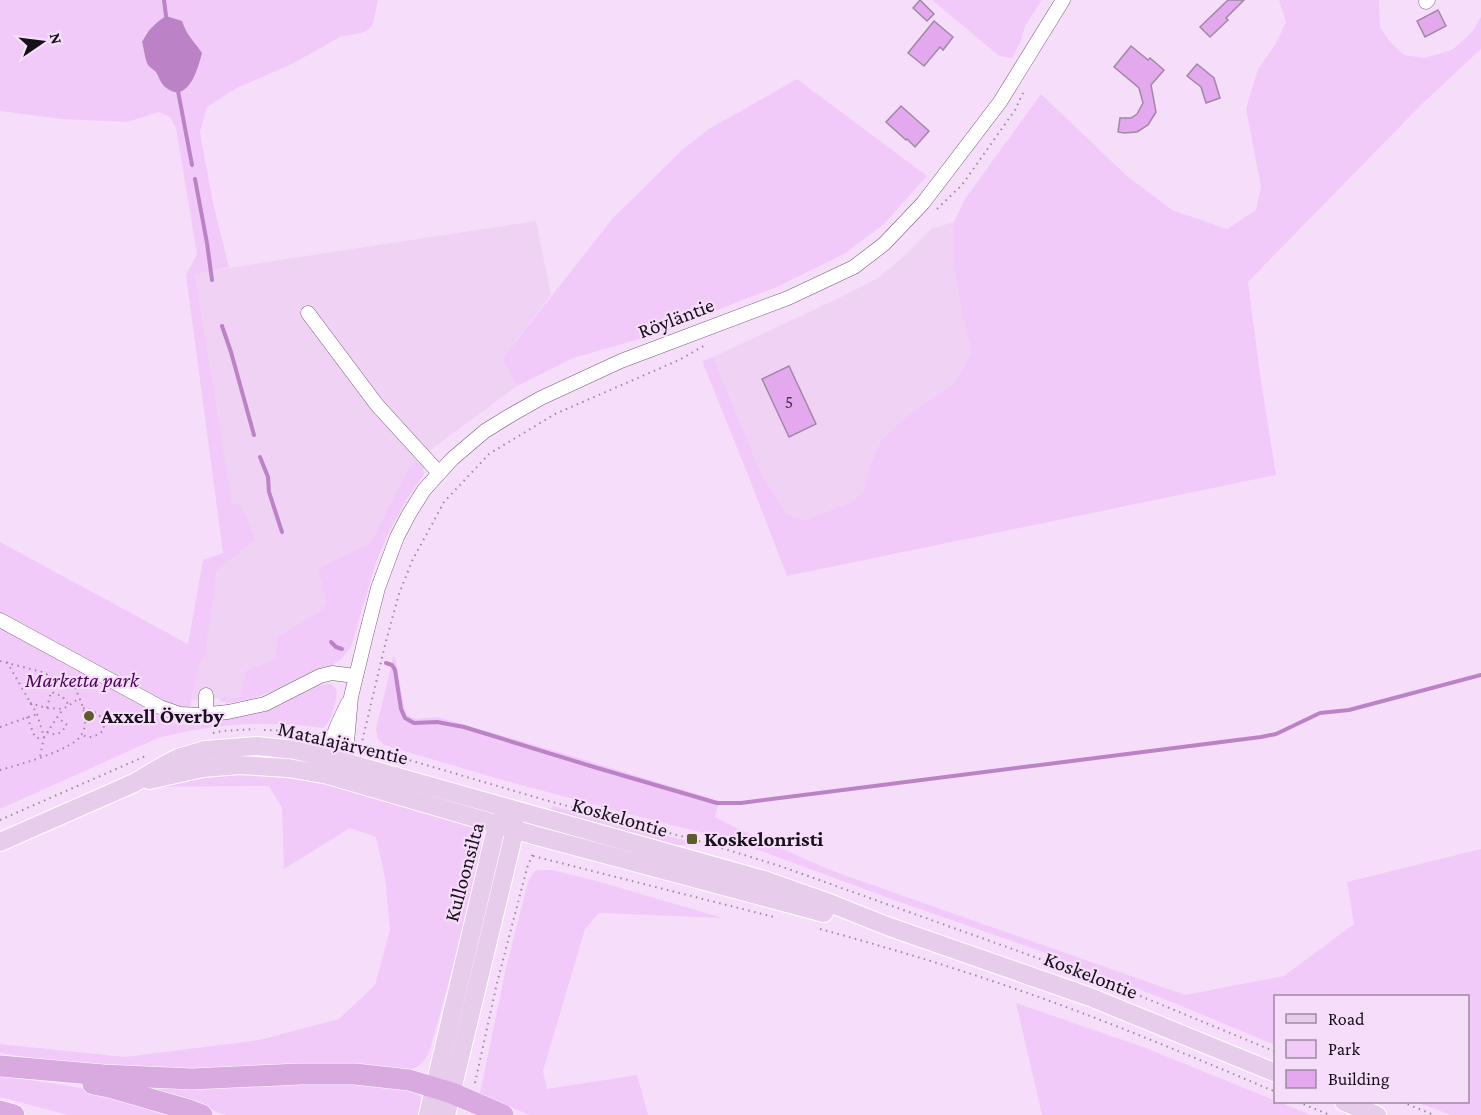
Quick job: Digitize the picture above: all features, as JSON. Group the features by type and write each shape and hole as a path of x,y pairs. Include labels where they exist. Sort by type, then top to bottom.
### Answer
{"highway":[{"path":"0,1066 103,1075 192,1079 308,1073 355,1074 409,1080 452,1094 503,1115"},
{"path":"0,1066 110,1087 202,1115"},
{"path":"0,1111 14,1115"}],"main road":[{"name":"Matalajärventie","path":"0,842 134,783 203,768 240,765 288,768 332,765 511,809"},
{"name":"Matalajärventie","path":"332,765 515,829"},
{"name":"Kulloonsilta","path":"428,1115 452,1094 497,824 511,809"},
{"name":"Kulloonsilta","path":"446,1115 515,829 511,809"},
{"name":"Koskelontie","path":"511,809 764,880 1090,997 1274,1073"},
{"name":"Koskelontie","path":"515,829 831,915 887,926"},
{"path":"1349,1103 1377,1115"}],"street":[{"name":"Röyläntie","path":"332,765 347,742 355,676 378,588 397,537 424,490 452,459 485,432 541,398 621,361 788,298 854,267 884,244 923,203 1000,102 1063,0"},
{"path":"308,313 377,405 439,473"},
{"path":"0,620 159,707 180,714 228,712 265,704 320,676 333,673 355,676"},
{"path":"206,694 206,714"}],"path":[{"path":"932,213 962,185 1015,110 1026,86"},
{"path":"361,746 399,594 412,561 444,502 489,453 555,414 679,360 710,342"},
{"path":"0,661 42,672 75,688 83,708 85,722 82,735 71,744 54,753 0,770"},
{"path":"7,662 37,714 44,737"},
{"path":"75,688 89,668"},
{"path":"47,708 51,692 62,696 69,706"},
{"path":"40,757 44,737 57,717 63,709 80,698"},
{"path":"30,703 47,708 63,709"},
{"path":"82,735 87,738 92,737 103,731 104,727 98,714 83,708"},
{"path":"0,726 37,714"},
{"path":"27,717 35,736 44,737"},
{"path":"47,732 58,734 67,725 57,717"},
{"path":"452,1094 497,983 527,868 533,856 777,918"},
{"path":"931,921 1116,986 1274,1052"},
{"path":"820,929 919,957 1005,985 1094,1017 1274,1092"},
{"path":"1303,1103 1330,1115"},
{"path":"1407,1103 1434,1115"}],"shaded area":[{"path":"166,16 182,21 188,35 202,53 191,83 180,92 173,92 163,85 155,71 148,65 142,42 152,27"},
{"path":"536,221 551,295 502,359 517,386 408,469 370,545 318,568 326,603 322,610 277,637 275,660 246,670 240,697 191,700 198,666 205,656 217,571 255,538 232,504 195,273"},
{"path":"954,222 954,266 962,314 972,353 954,384 907,416 882,439 872,460 863,491 852,503 806,520 787,514 761,473 713,357 878,278 931,229"}],"green space":[{"name":"Marketta park","path":"0,0 378,0 373,24 368,30 340,37 292,64 237,88 207,107 200,132 213,203 229,267 195,274 232,503 242,506 255,539 217,571 205,656 198,666 190,708 184,708 174,723 196,724 265,709 325,684 333,685 337,692 330,720 323,728 281,724 240,725 199,729 158,738 0,809 0,542 188,644 203,560 223,553 186,275 197,254 176,128 170,117 159,112 127,122 61,119 0,111","holes":["146,32 186,34 196,44 162,85 156,73 148,65 142,42"]},
{"path":"932,0 1042,0 1025,26 1021,41 1012,58 999,56"},
{"path":"1279,0 1379,0 1380,27 1390,42 1404,55 1424,58 1452,50 1472,32 1481,17 1481,49 1422,104 1248,282 1276,475 787,576 702,361 713,357 761,473 787,514 806,520 852,502 863,491 872,460 882,439 907,416 954,384 972,353 962,314 954,266 954,222 965,199 1041,94 1127,176 1172,210 1227,229 1256,210 1261,187 1246,109 1258,69 1275,45 1286,22"},
{"path":"797,79 927,176 884,224 844,254 777,287 647,337 573,358 517,386 502,359 613,218 682,150 709,129"},
{"path":"417,461 423,467 424,474 389,532 376,562 351,647 341,659 331,666 310,673 278,689 252,699 229,703 221,701 219,698 240,697 246,670 275,660 277,637 322,610 326,603 318,568 370,544 408,469"},
{"path":"394,654 407,715 416,719 438,717 719,801 715,817 830,870 1185,995 1284,976 1354,924 1347,882 1481,849 1481,1115 1451,1115 1419,1103 1469,1103 1469,995 1274,995 1274,1045 1040,951 748,846 499,779 384,745 378,739 376,729"},
{"path":"217,771 320,779 472,823 479,834 481,844 480,869 430,1050 417,1067 404,1070 326,1063 196,1071 134,1069 0,1053 0,1044 125,1057 259,1040 339,1019 375,985 390,930 385,877 376,837 350,828 284,869 282,808 269,786 145,787"},
{"path":"553,806 687,841 686,845 661,845 548,812"},
{"path":"538,870 552,870 593,880 723,918 599,913 585,929 543,1071 547,1089 637,1075 648,1115 529,1115 480,1093 506,968 528,882"},
{"path":"1016,1003 1143,1047 1274,1100 1274,1103 1281,1103 1311,1115 1042,1115"},
{"path":"0,1076 97,1091 183,1115 68,1115 0,1097"},
{"path":"319,1080 405,1088 421,1097 419,1115 226,1115 144,1087"}],"building":[{"path":"920,0 934,14 927,21 913,8"},
{"path":"1228,0 1244,0 1210,37 1200,27"},
{"path":"1438,10 1446,26 1425,37 1417,21"},
{"path":"934,21 953,37 943,50 940,47 924,66 908,53"},
{"path":"1131,46 1164,70 1151,85 1156,112 1148,125 1137,132 1124,133 1118,132 1120,118 1131,118 1137,114 1143,103 1139,88 1114,67"},
{"path":"1197,64 1214,78 1220,98 1206,103 1201,87 1187,76"},
{"path":"901,106 929,131 915,147 886,122"},
{"path":"789,366 816,424 789,437 762,379"}],"waterway":[{"path":"164,0 166,16"},
{"path":"178,91 192,165"},
{"path":"195,179 212,280"},
{"path":"222,326 254,435"},
{"path":"260,457 268,477 269,492 282,532"},
{"path":"331,642 342,649"},
{"path":"386,663 392,665 395,670 401,709 405,718 414,723 437,722 464,727 717,803 741,803 1261,737 1276,734 1320,713 1349,710 1481,675"}],"place":[{"name":"Axxell Överby","path":"89,716"},
{"name":"Koskelonristi","path":"692,839"}]}
